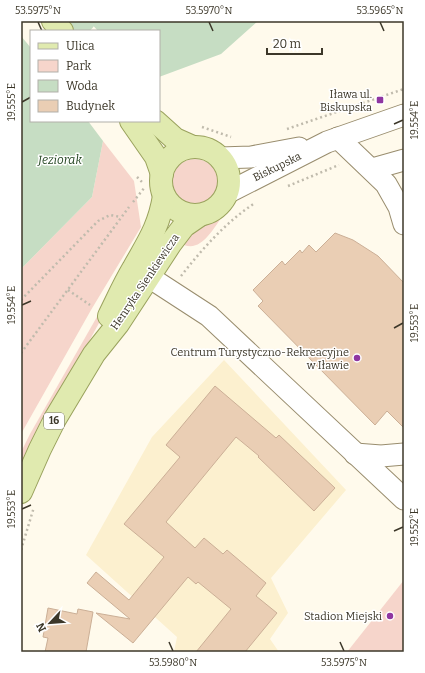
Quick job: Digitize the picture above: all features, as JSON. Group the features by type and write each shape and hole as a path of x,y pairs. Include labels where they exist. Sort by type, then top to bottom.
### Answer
{"main road":[{"path":"53,21 61,30"},
{"name":"16","path":"132,122 156,157 162,174 162,188 164,196"},
{"path":"155,122 175,139 193,147 208,150 220,158 227,170 229,185 227,192"},
{"path":"162,174 168,161 173,155 179,151 193,147"},
{"name":"16","path":"200,215 207,213 220,205 227,192"},
{"path":"164,196 179,212 193,216 200,215"},
{"name":"Henryka Sienkiewicza","path":"94,354 107,319 132,270 155,232 161,214 164,196"},
{"name":"Henryka Sienkiewicza","path":"28,499 55,419 94,354 118,324 148,277 184,226 200,215"}],"street":[{"name":"Biskupska","path":"227,192 333,140 404,114"},
{"name":"Biskupska","path":"220,158 270,154 333,140"},
{"path":"333,140 366,163 386,184 399,207 404,224"},
{"path":"366,163 404,160"},
{"path":"148,277 209,316 404,499"},
{"path":"355,454 381,456 404,454"}],"path":[{"path":"284,130 404,89"},
{"path":"196,126 233,138"},
{"path":"285,188 366,163"},
{"path":"133,202 146,185 137,178"},
{"path":"170,291 196,258 235,216 258,201"},
{"path":"21,353 129,207"},
{"path":"21,300 98,221 110,215 121,217"},
{"path":"68,290 90,305"},
{"path":"21,550 28,499"}],"shaded area":[{"path":"224,360 346,490 271,578 288,613 270,639 279,652 174,652 177,637 86,555 152,437"}],"green space":[{"path":"103,141 134,181 141,227 91,310 21,434 21,269 92,197"},
{"path":"195,159 208,163 214,169 218,182 214,195 208,201 195,205 182,201 176,195 172,182 176,169 182,163"},
{"path":"222,217 210,234 199,243 194,246 187,246 180,243 184,237"},
{"path":"122,273 111,301 21,466 21,452 30,434"},
{"name":"Stadion Miejski","path":"404,580 404,652 347,652"}],"water":[{"path":"89,21 258,21 221,54 160,77 160,30 97,30"},
{"name":"Jeziorak","path":"21,36 30,47 30,122 89,122 103,141 92,197 21,269"}],"building":[{"name":"Centrum Turystyczno-Rekreacyjne w Iławie","path":"335,233 353,240 378,256 404,283 404,428 387,411 375,425 258,306 263,301 253,290 282,261 285,265 300,250 302,253 309,245 316,252"},
{"path":"215,386 276,438 279,435 335,488 314,511 258,457 259,456 236,437 166,522 195,548 204,538 223,554 227,550 266,583 256,596 277,613 245,652 196,652 231,609 198,582 196,584 188,577 133,643 96,613 130,619 87,583 96,572 129,600 164,557 124,524 180,457 166,445"},
{"path":"48,608 77,614 78,609 93,612 86,652 45,652 48,638 43,637"}],"waterway":[{"path":"77,30 86,21"}],"place":[{"name":"Iława ul. Biskupska","path":"380,100"},
{"name":"Centrum Turystyczno-Rekreacyjne w Iławie","path":"357,358"},
{"name":"Stadion Miejski","path":"390,616"}]}
